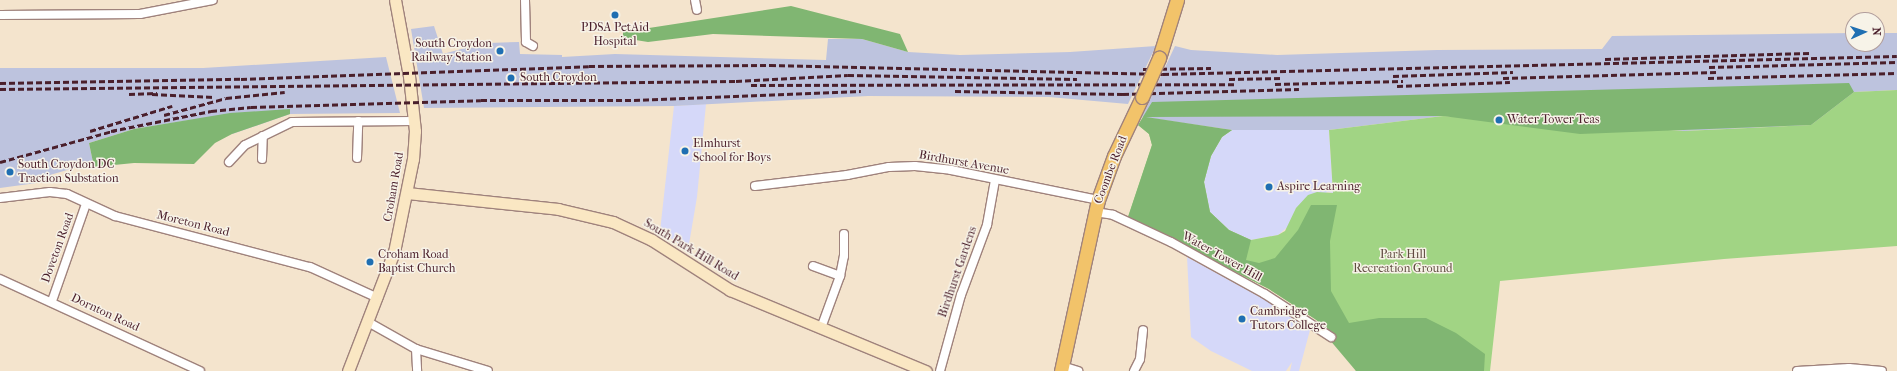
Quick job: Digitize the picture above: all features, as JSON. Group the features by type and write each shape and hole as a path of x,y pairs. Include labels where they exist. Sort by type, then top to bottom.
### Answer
{"main road":[{"name":"Croham Road","path":"348,371 378,298 394,252 408,193 414,144 414,121 409,76 395,0"},
{"name":"Coombe Road","path":"1062,369 1096,206 1114,156 1142,98 1159,58 1177,0"},
{"name":"South Park Hill Road","path":"408,193 558,209 613,222 652,240 730,290 926,371"}],"street":[{"path":"0,15 140,14 213,0"},
{"path":"525,0 526,42 533,46"},
{"path":"695,0 697,10"},
{"path":"358,121 358,158"},
{"path":"229,162 245,145 292,122 414,121"},
{"path":"262,159 264,136"},
{"name":"Birdhurst Avenue","path":"755,186 906,166 938,168 995,180 1096,206"},
{"name":"Birdhurst Gardens","path":"940,371 961,295 987,225 995,180"},
{"name":"Moreton Road","path":"0,198 55,192 78,199 86,204 115,216 300,264 378,298"},
{"name":"Doveton Road","path":"52,301 86,204"},
{"name":"Water Tower Hill","path":"1096,206 1171,242 1265,294 1332,337"},
{"path":"821,328 840,276 844,256 844,234"},
{"path":"813,266 840,276"},
{"name":"Dornton Road","path":"0,279 52,301 200,371"},
{"path":"368,322 416,348 488,371"},
{"path":"1134,371 1140,359 1143,330"},
{"path":"416,348 417,371"},
{"path":"1797,371 1836,368 1882,371"},
{"path":"1062,369 1078,371"}],"shaded area":[{"path":"434,26 443,54 465,48 488,47 488,43 519,42 520,54 562,55 562,57 615,54 826,60 828,39 862,39 908,52 960,55 1070,52 1156,46 1128,104 1049,97 868,96 674,106 424,108 411,29"},
{"path":"1845,33 1845,52 1885,52 1885,33 1897,33 1897,90 1854,92 1811,125 1684,131 1526,116 1443,116 1329,130 1232,130 1142,117 1175,46 1191,50 1277,55 1437,50 1602,49 1612,36"},
{"path":"386,57 400,113 290,114 232,134 197,119 134,129 89,143 94,167 74,168 50,175 51,181 0,188 0,68 203,68"},
{"name":"Elmhurst School for Boys","path":"706,104 697,197 688,250 660,231 674,106"},
{"name":"Aspire Learning","path":"1232,130 1329,130 1333,193 1328,192 1296,208 1290,225 1278,235 1251,240 1229,230 1210,212 1204,182 1211,156 1222,137"},
{"name":"Cambridge Tutors College","path":"1187,257 1265,300 1310,330 1299,371 1290,371 1292,362 1286,371 1252,371 1211,351 1191,337"}],"green space":[{"path":"791,6 900,34 908,52 862,39 713,34 648,42 623,38 623,32"},
{"path":"1849,83 1854,92 1811,125 1580,134 1443,116 1146,117 1232,130 1222,137 1211,156 1204,182 1210,212 1229,230 1251,240 1246,260 1259,263 1275,258 1298,230 1311,205 1337,205 1330,241 1331,291 1349,323 1379,318 1426,318 1456,333 1485,354 1484,371 1356,371 1329,339 1333,333 1315,319 1269,289 1128,217 1152,145 1149,134 1138,125 1152,102"},
{"name":"Park Hill Recreation Ground","path":"1897,90 1897,246 1724,259 1500,281 1490,371 1356,371 1333,333 1315,319 1269,289 1128,217 1152,145 1149,134 1138,125 1232,130 1222,137 1211,156 1204,182 1210,212 1229,230 1251,240 1278,235 1285,231 1296,208 1308,195 1317,192 1333,193 1329,130 1443,116 1684,131 1811,125 1854,92"},
{"path":"290,109 290,114 232,134 215,143 194,164 134,163 94,167 89,143 134,129 230,113"}],"railway":[{"path":"1605,59 1811,53"},
{"path":"0,83 241,79 589,66 770,65 1163,74 1897,56"},
{"path":"1709,67 1897,62"},
{"path":"1143,69 1211,68"},
{"path":"1393,76 1513,72"},
{"path":"1503,78 1717,72"},
{"path":"1708,78 1897,73"},
{"path":"0,89 736,81 848,75 1077,79"},
{"path":"1229,79 1283,78"},
{"path":"1275,84 1403,81"},
{"path":"1397,86 1510,82"},
{"path":"751,85 1237,84"},
{"path":"955,91 1123,94 1299,89"},
{"path":"111,131 211,111 251,107 481,100 634,100 861,91"},
{"path":"164,115 226,98 285,92"},
{"path":"129,94 157,93"},
{"path":"152,94 214,97"},
{"path":"90,131 172,106"},
{"path":"0,162 116,130"}],"place":[{"name":"PDSA PetAid Hospital","path":"615,15"},
{"name":"South Croydon Railway Station","path":"500,51"},
{"name":"South Croydon","path":"511,78"},
{"name":"Water Tower Teas","path":"1499,120"},
{"name":"Elmhurst School for Boys","path":"685,151"},
{"name":"South Croydon DC Traction Substation","path":"10,172"},
{"name":"Aspire Learning","path":"1269,187"},
{"name":"Croham Road Baptist Church","path":"370,262"},
{"name":"Cambridge Tutors College","path":"1242,319"}]}
